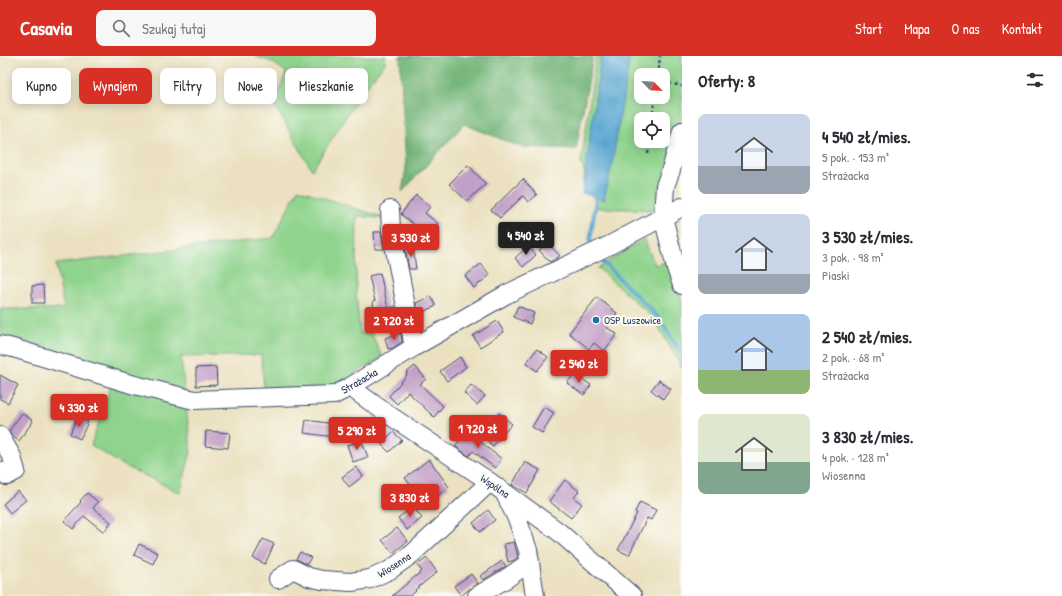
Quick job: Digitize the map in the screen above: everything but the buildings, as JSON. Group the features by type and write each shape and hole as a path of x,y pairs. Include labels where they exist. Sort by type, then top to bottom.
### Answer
{"street":[{"path":"682,131 665,186 663,217 676,268 682,285"},
{"name":"Strażacka","path":"0,345 57,360 131,384 194,400 334,395 507,294 584,258 682,207"},
{"path":"390,210 391,230 414,347"},
{"name":"Wspólna","path":"350,387 497,487 558,532 632,596"},
{"path":"0,436 12,457 8,471"},
{"path":"497,487 518,521 528,550 535,596"},
{"name":"Wiosenna","path":"278,579 293,569 309,577 322,580 351,582 370,579 390,570 497,487"},
{"path":"477,596 530,562"}],"path":[{"path":"659,68 660,56"},
{"path":"670,83 682,86"},
{"path":"648,154 649,148"}],"green space":[{"path":"255,56 386,56 385,63 368,84 368,68 285,68 285,71 272,62"},
{"path":"400,56 593,56 576,149 521,147 464,124 402,192 406,168"},
{"path":"596,56 682,56 682,117 654,210 597,208 581,163"},
{"path":"285,75 285,104 354,104 312,170 274,104 277,104 277,91 280,89"},
{"path":"298,189 387,219 357,216 356,292 360,334 371,332 382,357 331,388 264,388 261,355 181,357 191,452 180,493 119,463 91,445 116,370 31,343 0,335 0,309 64,309 56,264 273,238"},
{"path":"644,239 655,265 670,261 682,301 682,368 654,319 598,268"}],"water":[{"path":"601,56 630,56 612,165 604,200 582,193"}],"waterway":[{"path":"595,248 590,241 597,193"},
{"path":"599,255 603,262 658,317 682,354"}],"place":[{"name":"OSP Luszowice","path":"596,320"}]}
